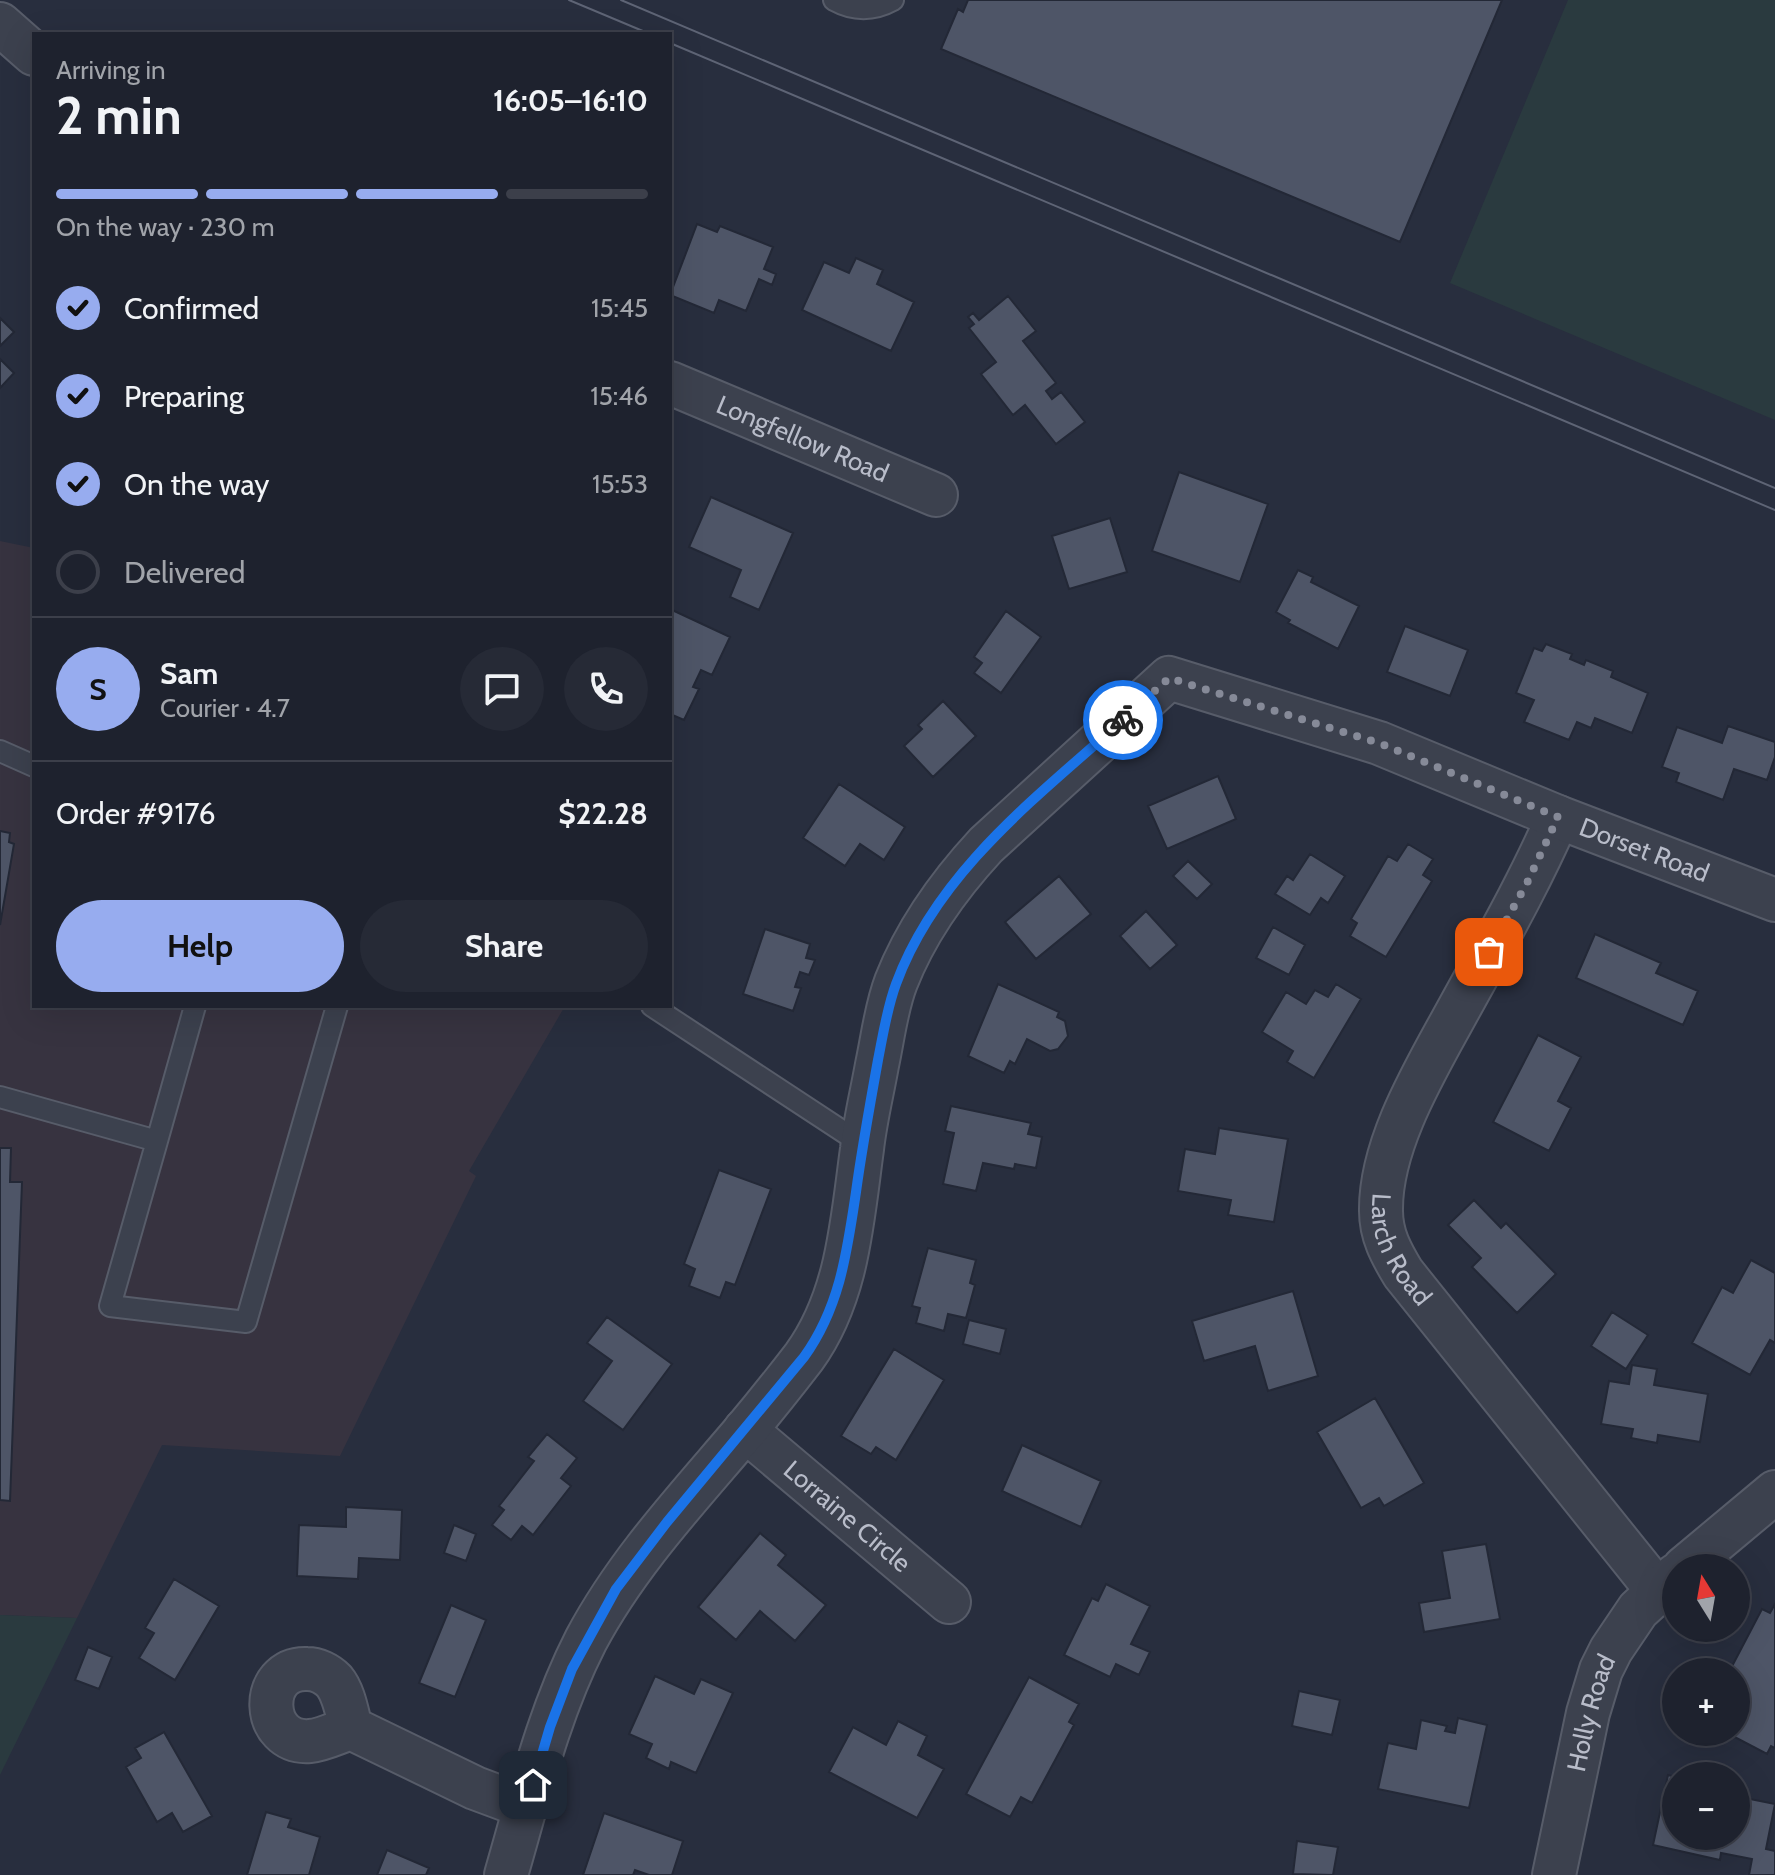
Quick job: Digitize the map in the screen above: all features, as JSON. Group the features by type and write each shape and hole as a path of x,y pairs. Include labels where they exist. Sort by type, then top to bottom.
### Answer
{"street":[{"path":"0,24 32,52"},
{"name":"Longfellow Road","path":"672,386 936,495"},
{"name":"Dorset Road","path":"506,1875 561,1697 586,1641 616,1589 667,1522 804,1357 820,1336 830,1314 847,1254 862,1144 890,1000 910,953 934,911 965,868 1010,821 1169,678 1379,743 1558,817 1775,900"},
{"name":"Larch Road","path":"1558,817 1528,881 1407,1109 1383,1190 1382,1223 1385,1240 1403,1273 1662,1567"},
{"name":"Lorraine Circle","path":"745,1430 949,1602"},
{"name":"Holly Road","path":"1701,1554 1775,1492"},
{"name":"Holly Road","path":"1554,1875 1588,1713 1601,1670 1623,1630 1662,1589"},
{"path":"351,1728 475,1788 526,1807"}],"lane":[{"path":"834,0 863,9 893,0"},
{"path":"0,751 32,765"},
{"path":"194,1008 110,1306 246,1322 336,1008"},
{"path":"655,1008 862,1144"},
{"path":"0,1097 157,1141"}],"shaded area":[{"path":"1568,0 1775,0 1775,420 1450,283"},
{"path":"0,541 32,548 32,1008 564,1008 469,1171 476,1176 340,1456 162,1445 77,1618 0,1615"},
{"path":"0,1615 77,1618 0,1775"}],"building":[{"path":"968,0 1502,0 1400,242 941,49 958,9 963,12"},
{"path":"697,224 717,232 720,226 773,247 764,269 776,274 772,285 759,279 746,311 719,300 714,313 672,296"},
{"path":"856,258 883,270 877,284 914,302 891,351 802,310 824,262 849,273"},
{"path":"1008,296 1036,331 1023,341 1056,383 1046,391 1052,399 1061,392 1085,422 1056,444 1025,405 1013,415 981,374 996,362 969,328 974,324 968,317 973,313 979,320"},
{"path":"0,318 14,332 0,346"},
{"path":"0,359 14,373 0,388"},
{"path":"1179,472 1268,504 1240,582 1152,551"},
{"path":"711,497 793,533 759,610 730,597 741,570 689,547"},
{"path":"1110,518 1127,572 1069,589 1052,536"},
{"path":"1298,570 1313,577 1311,582 1359,606 1338,649 1288,623 1290,620 1276,612"},
{"path":"672,610 730,637 712,675 701,670 693,687 699,689 684,720 672,715"},
{"path":"1006,611 1041,637 1001,693 974,673 982,663 974,657"},
{"path":"1405,626 1468,650 1450,696 1387,672"},
{"path":"1546,644 1572,654 1570,659 1584,665 1586,660 1613,671 1611,677 1648,693 1632,733 1595,718 1591,728 1577,722 1569,740 1524,722 1534,700 1516,693 1534,648 1542,651"},
{"path":"943,701 976,736 933,777 904,746 922,729 918,725"},
{"path":"1728,726 1775,742 1775,757 1767,780 1734,769 1723,800 1676,782 1679,773 1662,767 1677,727 1722,743"},
{"path":"1218,776 1236,819 1167,849 1148,806"},
{"path":"839,784 905,827 884,860 860,844 845,866 803,838"},
{"path":"0,831 10,833 9,842 14,844 0,925"},
{"path":"1408,844 1433,859 1423,875 1432,881 1386,957 1350,936 1357,923 1351,919 1388,856 1397,861"},
{"path":"1310,854 1345,876 1328,903 1321,898 1310,915 1275,894 1287,876 1293,880"},
{"path":"1188,861 1212,884 1197,899 1173,876"},
{"path":"1059,876 1091,914 1036,959 1005,922"},
{"path":"1146,911 1177,945 1150,969 1120,936"},
{"path":"1273,927 1305,945 1289,975 1256,958"},
{"path":"765,929 810,944 806,958 815,960 809,975 800,972 795,987 801,988 793,1011 743,994"},
{"path":"1595,934 1661,963 1656,973 1698,991 1683,1025 1576,978"},
{"path":"998,984 1059,1012 1057,1017 1065,1021 1068,1036 1058,1049 1050,1051 1027,1039 1015,1064 1010,1061 1004,1073 968,1056"},
{"path":"1336,984 1361,999 1314,1078 1287,1062 1293,1051 1262,1032 1286,992 1306,1004 1315,990 1328,997"},
{"path":"1538,1035 1581,1057 1558,1101 1571,1108 1549,1151 1493,1122"},
{"path":"951,1106 1031,1123 1028,1134 1042,1137 1036,1168 1015,1164 1014,1169 983,1163 976,1191 943,1184 954,1133 945,1131"},
{"path":"1219,1128 1288,1139 1274,1222 1228,1215 1231,1200 1178,1191 1185,1149 1215,1154"},
{"path":"0,1148 11,1148 10,1182 22,1182 10,1501 0,1500"},
{"path":"719,1170 771,1189 735,1285 726,1282 720,1298 689,1286 695,1269 684,1264"},
{"path":"1474,1200 1501,1228 1506,1223 1556,1274 1517,1313 1472,1267 1481,1258 1448,1225"},
{"path":"928,1248 976,1260 970,1283 975,1285 966,1318 948,1314 944,1331 916,1323 920,1308 912,1306"},
{"path":"1751,1260 1775,1273 1775,1343 1770,1340 1750,1375 1692,1343 1722,1287 1733,1293"},
{"path":"1293,1291 1318,1376 1268,1391 1255,1346 1204,1361 1192,1321"},
{"path":"1612,1312 1648,1335 1626,1369 1591,1346"},
{"path":"607,1317 672,1364 623,1430 583,1401 612,1361 587,1343"},
{"path":"969,1320 1006,1329 1000,1354 963,1344"},
{"path":"894,1349 944,1380 896,1460 876,1447 871,1454 841,1436"},
{"path":"1632,1365 1657,1369 1654,1385 1708,1394 1700,1442 1658,1435 1657,1443 1631,1438 1633,1429 1601,1424 1609,1381 1629,1384"},
{"path":"1375,1398 1424,1483 1384,1506 1379,1498 1361,1508 1317,1432"},
{"path":"547,1434 577,1458 561,1478 571,1486 533,1535 522,1526 511,1540 492,1525 504,1510 499,1506 534,1461 528,1457"},
{"path":"1022,1445 1101,1481 1081,1527 1002,1491"},
{"path":"346,1507 402,1510 400,1560 359,1558 358,1579 297,1576 299,1525 346,1527"},
{"path":"454,1525 476,1534 466,1561 444,1553"},
{"path":"760,1533 786,1555 778,1565 826,1605 795,1641 760,1611 736,1640 698,1607"},
{"path":"1486,1544 1500,1619 1424,1632 1419,1603 1450,1598 1442,1551"},
{"path":"174,1579 219,1606 175,1680 139,1658 154,1633 145,1628"},
{"path":"1106,1584 1150,1606 1131,1644 1150,1652 1139,1675 1116,1664 1110,1677 1064,1655 1092,1598 1098,1601"},
{"path":"1775,1604 1775,1748 1771,1746 1767,1754 1750,1745 1750,1658 1736,1658 1745,1642 1750,1642 1750,1632 1762,1609 1770,1613"},
{"path":"451,1605 486,1620 455,1697 419,1683"},
{"path":"88,1647 112,1657 99,1689 75,1680"},
{"path":"655,1676 694,1694 701,1679 733,1693 696,1773 671,1762 669,1769 646,1758 652,1744 629,1734"},
{"path":"1029,1677 1079,1704 1069,1722 1074,1725 1032,1803 1021,1797 1010,1817 966,1794"},
{"path":"1299,1691 1340,1700 1332,1735 1292,1726"},
{"path":"1458,1718 1487,1725 1469,1808 1378,1789 1388,1743 1416,1749 1421,1720 1447,1726 1445,1731 1455,1733"},
{"path":"898,1721 927,1736 918,1755 944,1769 917,1818 829,1772 853,1727 886,1745"},
{"path":"164,1732 212,1816 183,1832 172,1813 157,1822 126,1767 141,1758 135,1748"},
{"path":"1750,1799 1775,1804 1766,1849 1775,1851 1775,1875 1749,1875 1752,1859 1721,1853 1720,1860 1675,1850 1750,1850"},
{"path":"1662,1803 1662,1847 1653,1845"},
{"path":"266,1812 291,1819 288,1827 320,1837 309,1875 247,1875"},
{"path":"604,1813 683,1841 672,1875 649,1875 635,1870 633,1875 583,1875"},
{"path":"1297,1841 1338,1847 1333,1875 1293,1874"},
{"path":"387,1850 429,1868 426,1875 377,1875"}],"tram line":[{"path":"569,0 645,32"},
{"path":"621,0 1775,488"},
{"path":"672,44 1775,510"}],"way so far":[{"path":"1123,720 1169,678 1379,743 1558,817 1528,881 1489,952"}],"route":[{"path":"533,1785 572,1669 616,1589 820,1336 839,1291 862,1144 890,1000 921,932 948,890 986,845 1123,720"}]}
